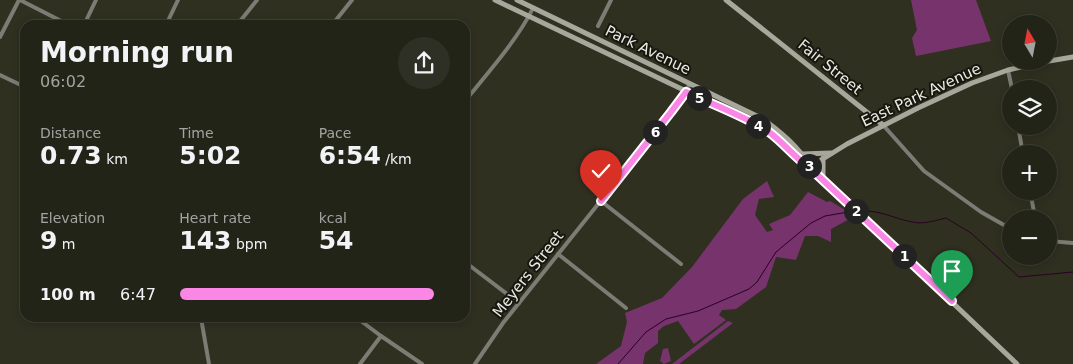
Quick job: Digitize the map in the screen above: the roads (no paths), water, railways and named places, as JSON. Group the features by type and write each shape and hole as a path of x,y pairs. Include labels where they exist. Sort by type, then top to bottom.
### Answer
{"main road":[{"name":"Park Avenue","path":"495,0 753,123 770,133 810,168"},
{"name":"Park Avenue","path":"517,0 762,118 802,154 810,168"},
{"name":"Fair Street","path":"726,0 883,126"},
{"name":"East Park Avenue","path":"1058,59 1073,57"},
{"name":"East Park Avenue","path":"810,168 831,153 883,126 972,83 1008,70"},
{"path":"802,154 831,153"},
{"path":"823,158 823,179"},
{"path":"810,168 915,265 1017,364"}],"street":[{"path":"0,36 20,0 59,20"},
{"path":"86,20 96,0"},
{"path":"168,20 178,0"},
{"path":"241,20 257,0"},
{"path":"336,20 352,0"},
{"path":"598,26 611,0"},
{"path":"470,95 498,59 533,8"},
{"path":"1008,70 1010,80"},
{"path":"0,74 20,84"},
{"name":"Meyers Street","path":"476,362 519,303 671,112 690,84"},
{"name":"Fair Street","path":"883,126 924,171 981,212 1002,224"},
{"path":"601,201 681,264"},
{"path":"1057,242 1073,243"},
{"path":"558,254 626,308"},
{"path":"470,266 519,303"},
{"path":"202,322 209,364"},
{"path":"362,322 422,364"},
{"path":"360,364 381,336"}],"waterway":[{"path":"618,364 646,332 666,319 698,311 749,289 757,282 776,252 811,223 825,216 854,211"},
{"path":"858,211 882,213 919,223 946,218 971,233 1019,277 1073,272"}]}
